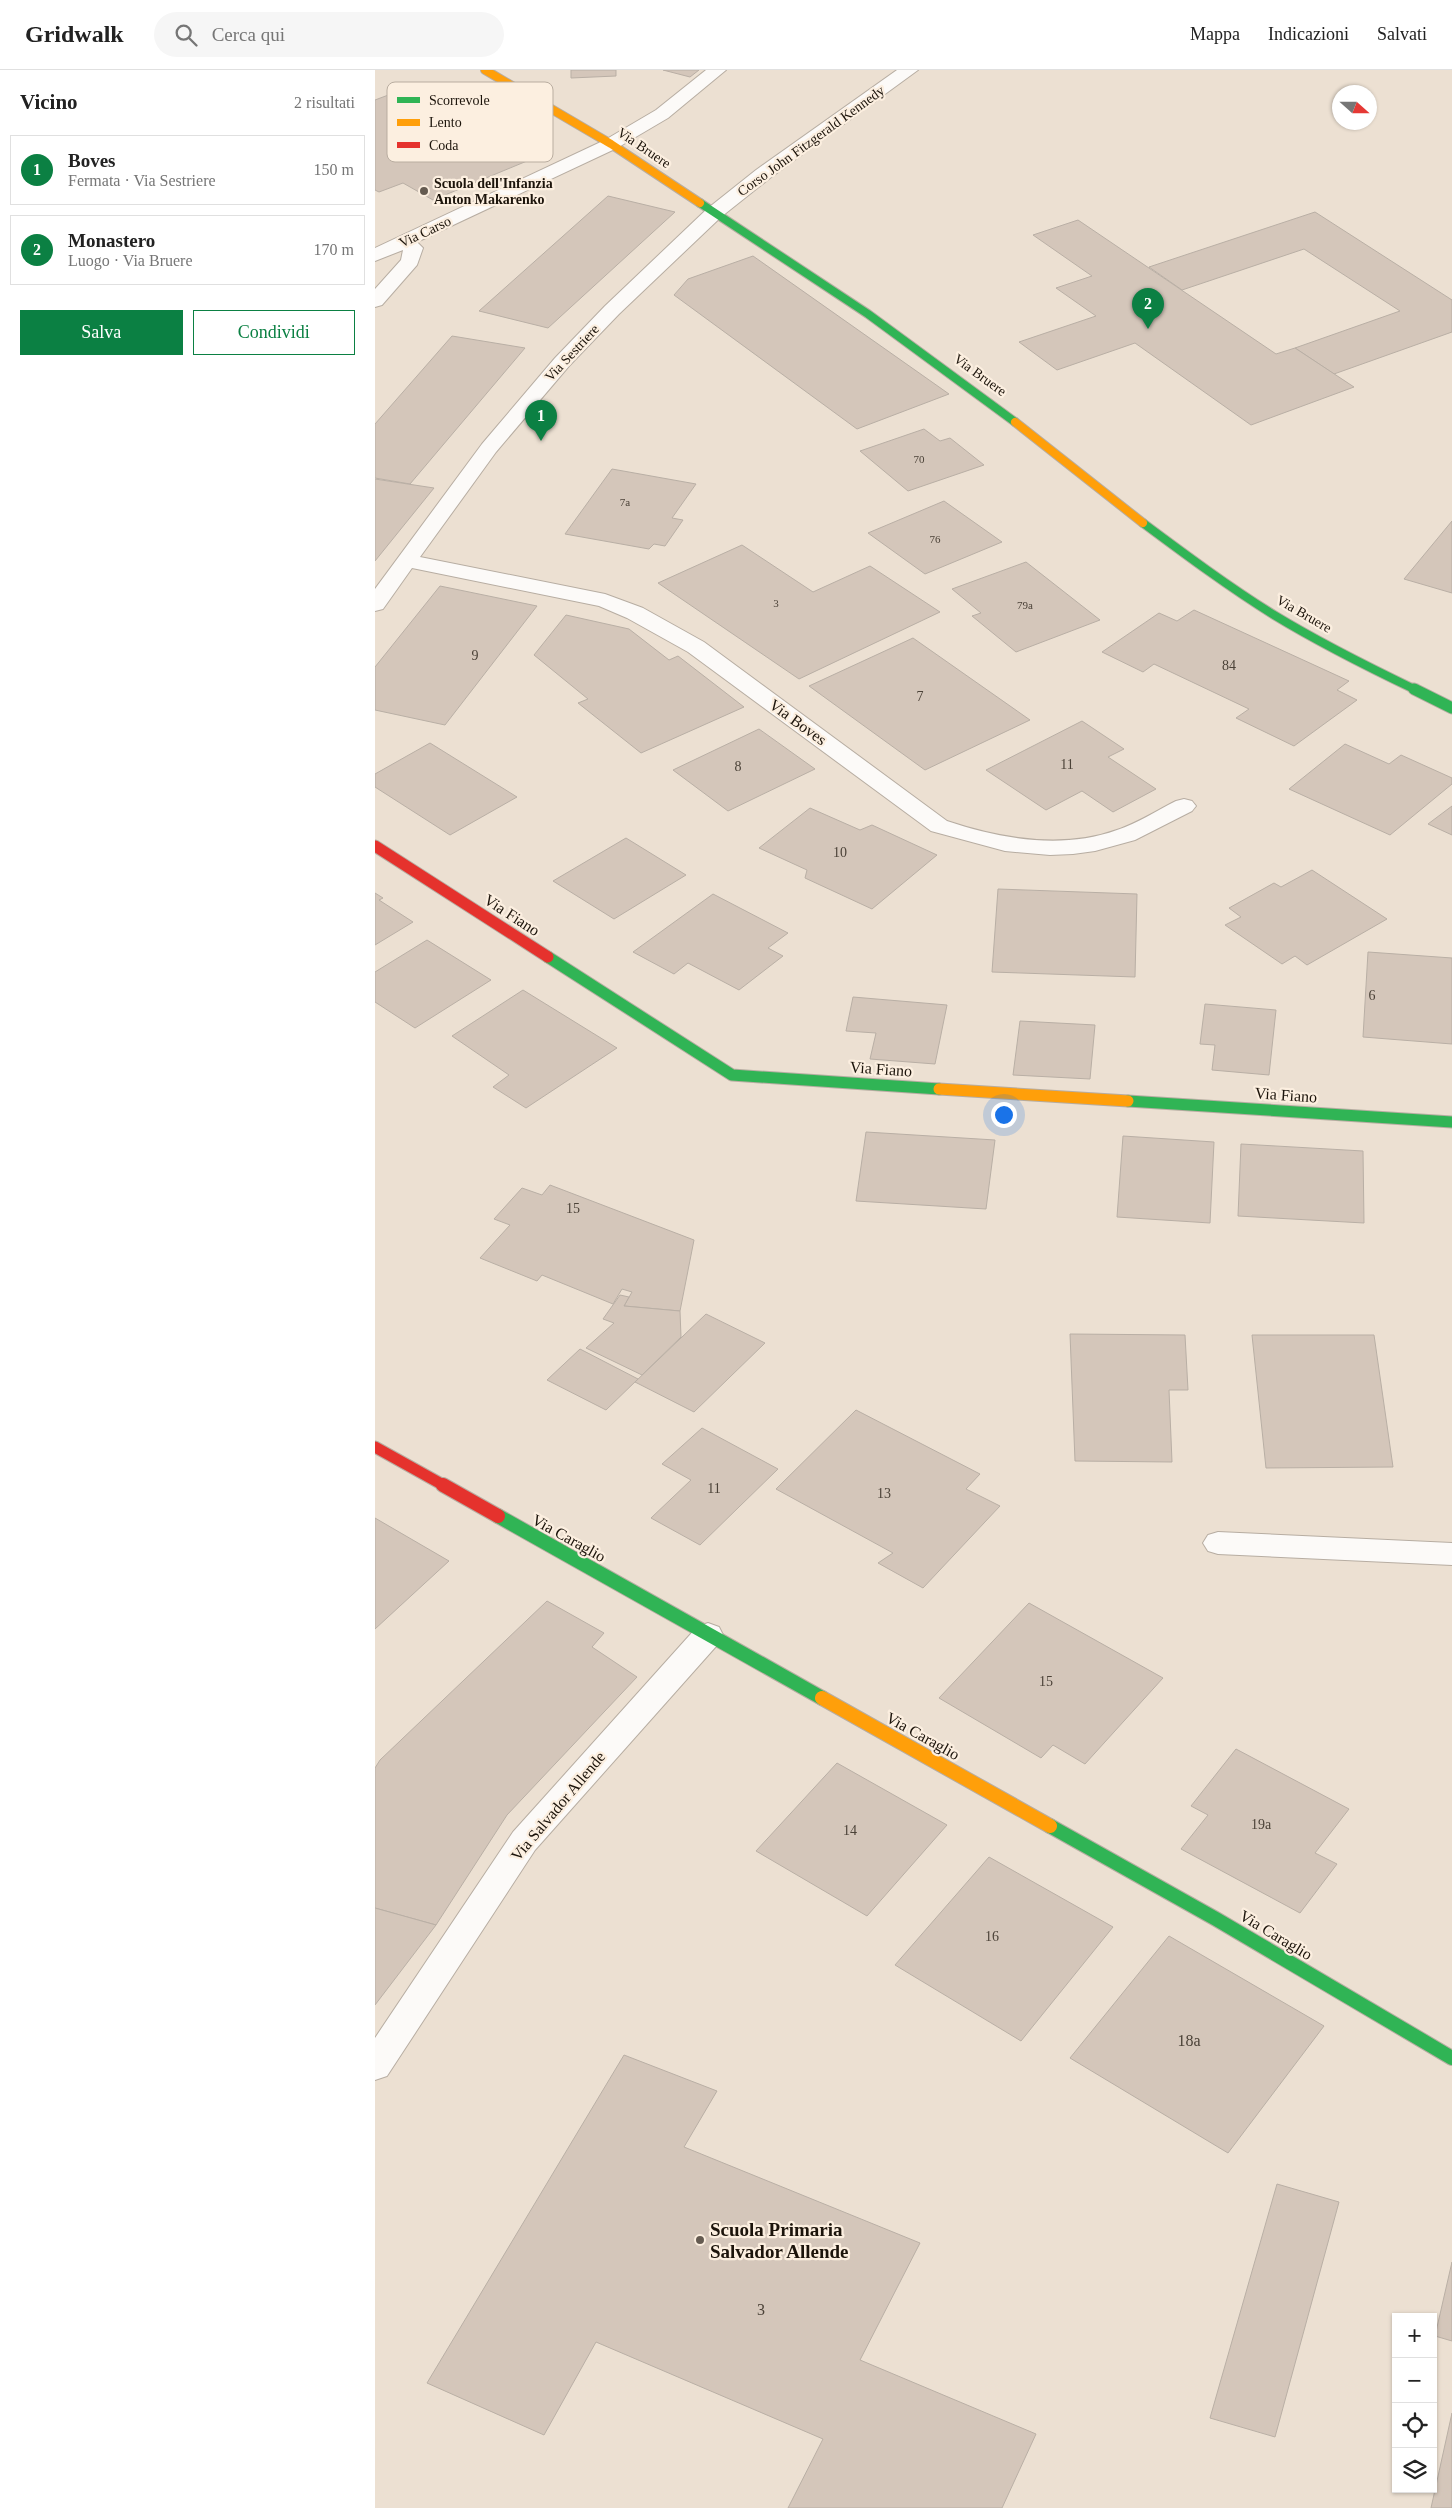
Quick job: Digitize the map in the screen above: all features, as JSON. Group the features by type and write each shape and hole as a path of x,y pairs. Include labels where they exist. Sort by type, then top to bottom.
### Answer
{"street":[{"name":"Via Bruere","path":"485,70 505,82"},
{"name":"Via Carso","path":"375,255 611,144 662,114 717,70"},
{"name":"Corso John Fitzgerald Kennedy","path":"714,213 763,174 909,70"},
{"name":"Via Bruere","path":"553,110 611,144 714,213 773,249 958,378 1208,572 1283,620 1452,708"},
{"name":"Via Sestriere","path":"375,604 489,448 561,362 612,310 714,213"},
{"path":"375,301 410,261 413,248 404,241"},
{"name":"Via Boves","path":"407,561 605,601 635,613 696,647 939,826 979,840 1029,848 1075,847 1119,838 1184,806"},
{"name":"Via Fiano","path":"375,846 733,1076 1452,1122"},
{"name":"Via Caraglio","path":"375,1447 1216,1919 1452,2058"},
{"path":"1218,1543 1452,1554"},
{"name":"Via Salvador Allende","path":"375,2066 524,1841 708,1635"}],"building":[{"path":"571,70 616,70 616,76 571,78"},
{"path":"663,70 699,70 690,77"},
{"path":"387,96 387,162 525,162 433,200 403,183 379,192 375,190 375,100"},
{"path":"608,196 675,212 548,328 479,311"},
{"path":"1315,212 1452,300 1452,332 1334,374 1295,348 1400,311 1304,249 1182,290 1149,267"},
{"path":"1078,220 1276,354 1295,348 1354,387 1251,425 1135,343 1057,370 1019,342 1096,316 1056,288 1092,276 1033,235"},
{"path":"753,256 949,394 857,429 674,295 688,279"},
{"path":"452,336 525,348 410,484 375,478 375,424"},
{"path":"924,429 940,441 950,438 984,465 908,491 860,451"},
{"path":"612,469 696,484 672,518 683,520 665,546 654,544 649,549 565,534"},
{"path":"375,479 434,488 375,561"},
{"path":"944,501 1002,542 925,574 868,533"},
{"path":"1452,521 1452,593 1404,579"},
{"path":"742,545 813,592 870,566 940,612 799,679 658,583"},
{"path":"1026,562 1100,620 1016,652 972,616 981,613 952,589"},
{"path":"440,586 537,606 445,725 375,710 375,667"},
{"path":"1194,610 1349,681 1337,690 1357,700 1294,746 1236,718 1249,709 1154,664 1143,672 1102,652 1159,613 1177,621"},
{"path":"566,615 629,629 669,660 678,656 744,707 641,753 578,703 588,699 534,655"},
{"path":"913,638 1030,720 925,770 809,686"},
{"path":"1082,721 1124,749 1108,757 1156,789 1113,812 1082,791 1046,810 986,770"},
{"path":"759,729 815,769 728,811 673,770"},
{"path":"430,743 517,797 450,835 375,787 375,774"},
{"path":"1345,744 1389,764 1401,755 1452,778 1452,784 1390,835 1289,789"},
{"path":"1452,806 1452,835 1428,824"},
{"path":"810,808 860,830 872,825 937,855 872,909 805,878 807,870 759,848"},
{"path":"626,838 686,875 614,919 553,881"},
{"path":"1312,870 1387,919 1307,965 1295,956 1282,964 1225,925 1241,917 1229,908 1274,883 1281,887"},
{"path":"998,889 1137,894 1135,977 992,972"},
{"path":"375,893 383,898 379,900 413,922 375,945"},
{"path":"713,894 788,933 768,948 783,956 739,990 688,963 674,974 633,952"},
{"path":"427,940 491,980 415,1028 375,1002 375,972"},
{"path":"1368,952 1452,958 1452,1044 1363,1037"},
{"path":"523,990 617,1048 526,1108 493,1087 509,1075 452,1036"},
{"path":"853,997 947,1005 935,1064 870,1059 876,1033 846,1031"},
{"path":"1205,1004 1276,1010 1269,1075 1212,1070 1215,1045 1200,1044"},
{"path":"1020,1021 1095,1025 1090,1079 1013,1075"},
{"path":"866,1132 995,1140 986,1209 856,1201"},
{"path":"1123,1136 1214,1142 1210,1223 1117,1217"},
{"path":"1241,1144 1363,1151 1364,1223 1238,1216"},
{"path":"550,1185 694,1240 680,1311 624,1306 632,1292 622,1289 613,1304 542,1275 537,1281 480,1258 510,1225 494,1219 522,1188 542,1195"},
{"path":"620,1295 629,1297 624,1306 680,1311 681,1337 642,1375 586,1348 614,1323 603,1319"},
{"path":"706,1314 765,1343 694,1412 635,1382"},
{"path":"1070,1334 1185,1335 1188,1390 1169,1390 1172,1462 1075,1461"},
{"path":"1252,1335 1374,1335 1393,1467 1266,1468"},
{"path":"580,1349 638,1379 606,1410 547,1380"},
{"path":"856,1410 980,1474 966,1489 1000,1506 923,1588 878,1563 893,1553 776,1489"},
{"path":"702,1428 778,1469 700,1545 651,1518 691,1480 662,1464"},
{"path":"375,1518 449,1561 375,1629"},
{"path":"547,1601 604,1633 592,1647 637,1677 507,1815 436,1925 375,1908 375,1768 380,1760"},
{"path":"1029,1603 1163,1678 1085,1764 1053,1745 1041,1758 939,1698"},
{"path":"1236,1749 1349,1809 1315,1853 1337,1864 1300,1913 1181,1849 1208,1815 1191,1806"},
{"path":"837,1763 947,1825 867,1916 756,1851"},
{"path":"989,1857 1113,1927 1021,2041 895,1965"},
{"path":"375,1908 436,1925 375,2005"},
{"path":"1169,1936 1324,2026 1228,2153 1070,2058"},
{"path":"624,2055 717,2091 684,2147 920,2243 860,2360 1036,2434 1002,2508 788,2508 823,2439 596,2342 544,2435 427,2383"},
{"path":"1277,2184 1339,2202 1275,2437 1210,2418"},
{"path":"1452,2262 1452,2341 1437,2337 1437,2327"},
{"path":"1452,2413 1452,2508 1431,2508 1434,2493 1437,2493 1437,2481"}],"traffic: fast":[{"path":"700,203 868,314 1015,422"},
{"path":"1143,523 1191,559 1274,615 1340,652 1452,708"},
{"path":"548,957 732,1075 939,1089"},
{"path":"1128,1101 1452,1122"},
{"path":"498,1516 822,1698"},
{"path":"1050,1826 1216,1919 1452,2058"}],"traffic: slow":[{"path":"485,70 505,82"},
{"path":"553,110 611,144 700,203"},
{"path":"1015,422 1143,523"},
{"path":"939,1089 1128,1101"},
{"path":"822,1698 1050,1826"}],"traffic: jam":[{"path":"375,846 548,957"},
{"path":"375,1447 498,1516"}],"place":[{"name":"Scuola dell'Infanzia Anton Makarenko","path":"424,191"},
{"name":"Monastero","path":"1148,329"},
{"name":"Boves","path":"541,441"},
{"name":"Scuola Primaria Salvador Allende","path":"700,2240"}]}
